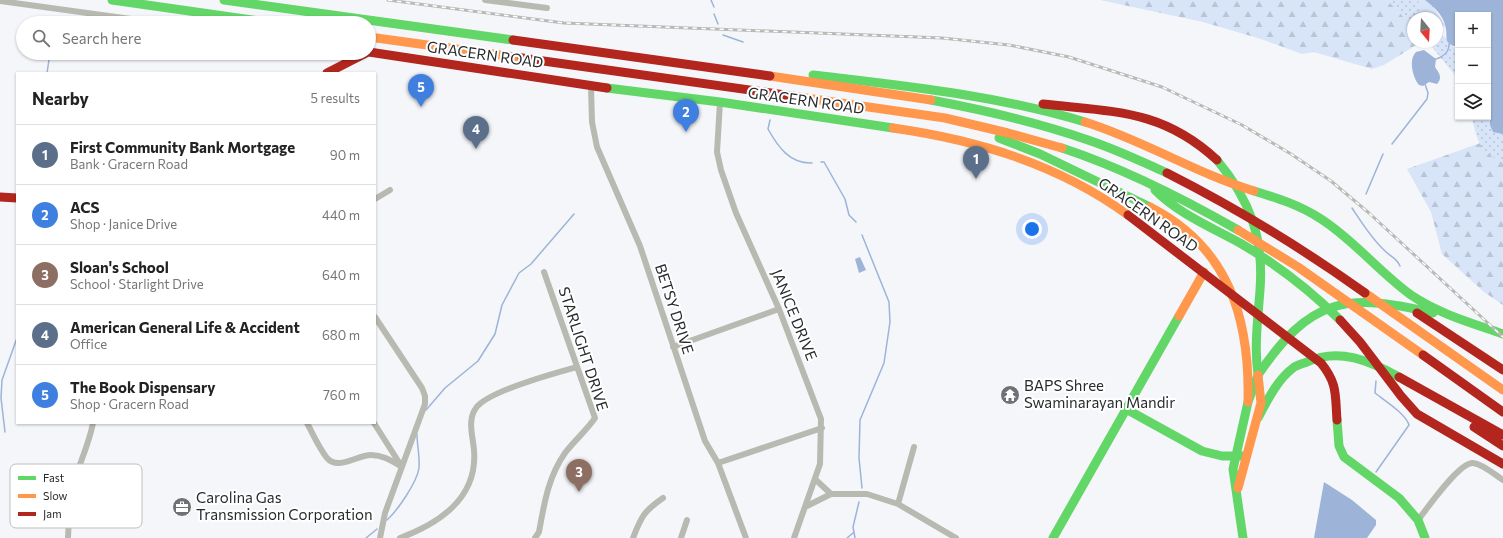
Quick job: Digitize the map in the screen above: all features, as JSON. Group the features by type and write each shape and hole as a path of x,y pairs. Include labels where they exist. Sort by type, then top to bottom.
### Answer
{"main road":[{"path":"112,0 224,16"},
{"path":"224,0 338,16"},
{"path":"376,21 892,93 967,106 1061,131 1114,150 1192,185 1262,225 1363,291 1503,390"},
{"path":"376,38 944,118 992,128 1081,155 1110,166 1201,209 1286,259 1416,348 1503,412"},
{"name":"GRACERN ROAD","path":"376,53 591,86 720,102 942,135 1007,153 1034,163 1093,192 1137,221 1270,322 1321,363 1331,374 1336,394 1338,446 1344,457 1353,466 1398,498 1418,520"},
{"path":"610,54 722,64 1113,113 1152,120 1172,127 1189,136 1222,165 1245,199 1255,223 1259,244 1261,277 1255,340 1255,355 1261,395 1258,418"},
{"path":"329,72 352,60"},
{"path":"948,92 1045,111 1091,124 1135,141 1219,179 1297,206 1322,219 1338,231 1406,291 1445,315"},
{"path":"944,118 1027,147 1138,202 1175,222 1205,248 1222,270 1232,290 1240,312 1246,344 1249,380 1248,402"},
{"path":"1152,186 1165,201 1233,239 1291,277 1320,301 1350,331 1382,369 1402,398 1415,412 1424,419 1503,464"},
{"path":"0,197 16,198"},
{"path":"1053,538 1204,272"},
{"path":"1243,538 1233,469 1248,402 1258,375 1278,344 1298,324 1325,309 1352,302 1389,303 1445,315 1503,334"},
{"path":"1389,303 1422,315 1503,370"},
{"path":"1237,490 1245,456 1258,418 1278,382 1286,374 1302,363 1326,355 1347,355 1366,360 1503,436"},
{"path":"1408,383 1503,446"},
{"path":"1126,410 1192,447 1212,454 1245,456"},
{"path":"1418,520 1425,538"}],"street":[{"path":"485,0 547,8"},
{"path":"0,1 109,16"},
{"name":"BETSY DRIVE","path":"591,86 592,122 597,147 640,246 705,441 718,463 746,538"},
{"name":"JANICE DRIVE","path":"720,102 718,152 721,170 736,213 779,309 821,419 820,464 816,480 794,538"},
{"path":"376,198 390,190"},
{"name":"STARLIGHT DRIVE","path":"535,538 539,532 554,472 566,452 587,430 595,418 544,272"},
{"path":"673,347 779,309"},
{"path":"376,319 422,388 425,396 421,415 385,513 380,538"},
{"path":"400,538 434,522 450,510 471,483 474,451 471,431 472,419 476,408 491,396 577,367"},
{"path":"81,464 87,448 93,424"},
{"path":"308,424 328,459 334,463 342,464 360,456 370,455 392,460 402,467"},
{"path":"375,424 402,467"},
{"path":"718,463 822,428"},
{"path":"898,504 914,447"},
{"path":"1418,520 1448,482 1465,466 1472,463 1478,464 1503,480"},
{"path":"816,480 831,494"},
{"path":"805,507 831,494 868,494 898,504 956,538"},
{"path":"634,538 638,524 647,509 662,498"},
{"path":"682,538 687,520"},
{"path":"68,538 69,528"}],"green space":[{"path":"1100,0 1425,0 1432,5 1437,12 1407,12 1407,48 1411,48 1384,65 1372,69 1314,52 1302,54 1261,39 1203,22"},
{"path":"1387,0 1417,0 1425,12 1407,12 1407,21"},
{"path":"1443,36 1455,49 1455,75 1433,48 1443,48"},
{"path":"1473,120 1489,120 1490,125 1503,134 1503,163 1495,159 1484,150 1476,133"},
{"path":"1503,135 1503,305 1484,292 1442,254 1431,212 1407,169"}],"water":[{"path":"1425,0 1503,0 1503,134 1493,132 1490,125 1491,12 1455,12 1455,46 1449,44 1447,41 1443,12 1438,12"},
{"path":"1424,50 1436,59 1435,67 1440,77 1437,84 1429,82 1423,86 1419,85 1415,78 1412,69 1412,60 1416,52"},
{"path":"860,257 866,270 859,273 855,259"},
{"path":"1324,482 1352,500 1376,520 1376,525 1367,538 1314,538"}],"waterway":[{"path":"711,0 714,7"},
{"path":"714,14 718,24"},
{"path":"723,35 743,42"},
{"path":"1436,59 1445,54 1449,44"},
{"path":"47,72 49,60"},
{"path":"1392,144 1427,99 1428,93 1425,84"},
{"path":"770,120 768,129 781,148 797,161 812,163"},
{"path":"1366,194 1383,154"},
{"path":"821,162 824,162 845,199 849,215 856,222"},
{"path":"1352,208 1375,241 1396,259 1400,266"},
{"path":"426,410 445,388 478,361 495,334 502,305 519,273 531,264 574,214"},
{"path":"862,235 889,302 890,322 884,363 860,420 859,458 862,488"},
{"path":"5,432 1,398 2,380 16,341"},
{"path":"1376,381 1375,393 1404,416 1409,425 1376,472"},
{"path":"387,520 406,496 418,474 419,464 417,434"},
{"path":"855,538 853,527 859,502"},
{"path":"366,538 377,529"},
{"path":"847,538 853,533"}],"railway":[{"path":"388,0 564,23 942,38 1009,45 1069,57 1162,87 1242,125 1291,154 1331,181 1369,213 1503,337"}],"traffic: fast":[{"path":"112,0 224,16"},
{"path":"224,0 340,16"},
{"path":"376,21 513,40"},
{"path":"813,75 950,92 1018,105 1085,122"},
{"path":"607,88 720,102 893,128"},
{"path":"931,100 1010,117 1069,134 1118,151 1167,173"},
{"path":"999,138 1040,154 1150,207"},
{"path":"1062,148 1152,184 1238,230"},
{"path":"1217,160 1238,190 1246,205 1257,237 1261,271 1256,343 1258,375"},
{"path":"1155,190 1164,199 1185,213 1240,243 1280,269 1317,298 1340,320"},
{"path":"1254,191 1297,206 1321,219 1344,236 1399,286 1422,302 1456,318 1503,334"},
{"path":"1258,375 1277,349 1295,330 1313,316 1332,307 1353,303 1376,303 1403,306 1433,313"},
{"path":"1053,538 1179,316"},
{"path":"1258,418 1273,391 1287,373 1296,366 1319,358 1331,356 1354,358 1366,361 1399,377"},
{"path":"1243,538 1233,469 1248,402 1258,375"},
{"path":"1126,409 1202,451 1222,456 1245,456"},
{"path":"1337,420 1339,446 1344,457 1399,498 1418,520 1425,538"}],"traffic: slow":[{"path":"376,38 522,58"},
{"path":"770,76 931,100"},
{"path":"799,97 945,118 1062,148"},
{"path":"1085,122 1128,138 1232,184 1254,191"},
{"path":"893,128 955,139 1016,157 1045,168 1074,182 1101,197 1128,215"},
{"path":"1150,207 1177,223 1199,243 1216,264 1229,288 1239,314 1245,342 1248,371 1248,402"},
{"path":"1238,230 1298,267 1423,355"},
{"path":"1179,316 1204,272"},
{"path":"1365,293 1503,390"},
{"path":"1238,488 1261,403 1258,375"}],"traffic: jam":[{"path":"513,40 770,76"},
{"path":"376,53 607,88"},
{"path":"522,58 799,97"},
{"path":"329,72 352,60"},
{"path":"1043,104 1114,112 1136,116 1156,122 1197,143 1217,160"},
{"path":"1167,173 1268,229 1365,293"},
{"path":"0,197 16,198"},
{"path":"1128,215 1321,363 1330,377 1335,390 1337,420"},
{"path":"1417,313 1503,370"},
{"path":"1340,320 1360,342 1401,396 1417,414 1503,464"},
{"path":"1423,355 1503,412"},
{"path":"1399,377 1503,435"},
{"path":"1474,427 1503,446"}],"place":[{"name":"The Book Dispensary","path":"421,107"},
{"name":"ACS","path":"686,132"},
{"name":"American General Life & Accident","path":"476,149"},
{"name":"First Community Bank Mortgage","path":"976,179"},
{"name":"BAPS Shree Swaminarayan Mandir","path":"1010,395"},
{"name":"Sloan's School","path":"579,492"},
{"name":"Carolina Gas Transmission Corporation","path":"182,507"}]}
